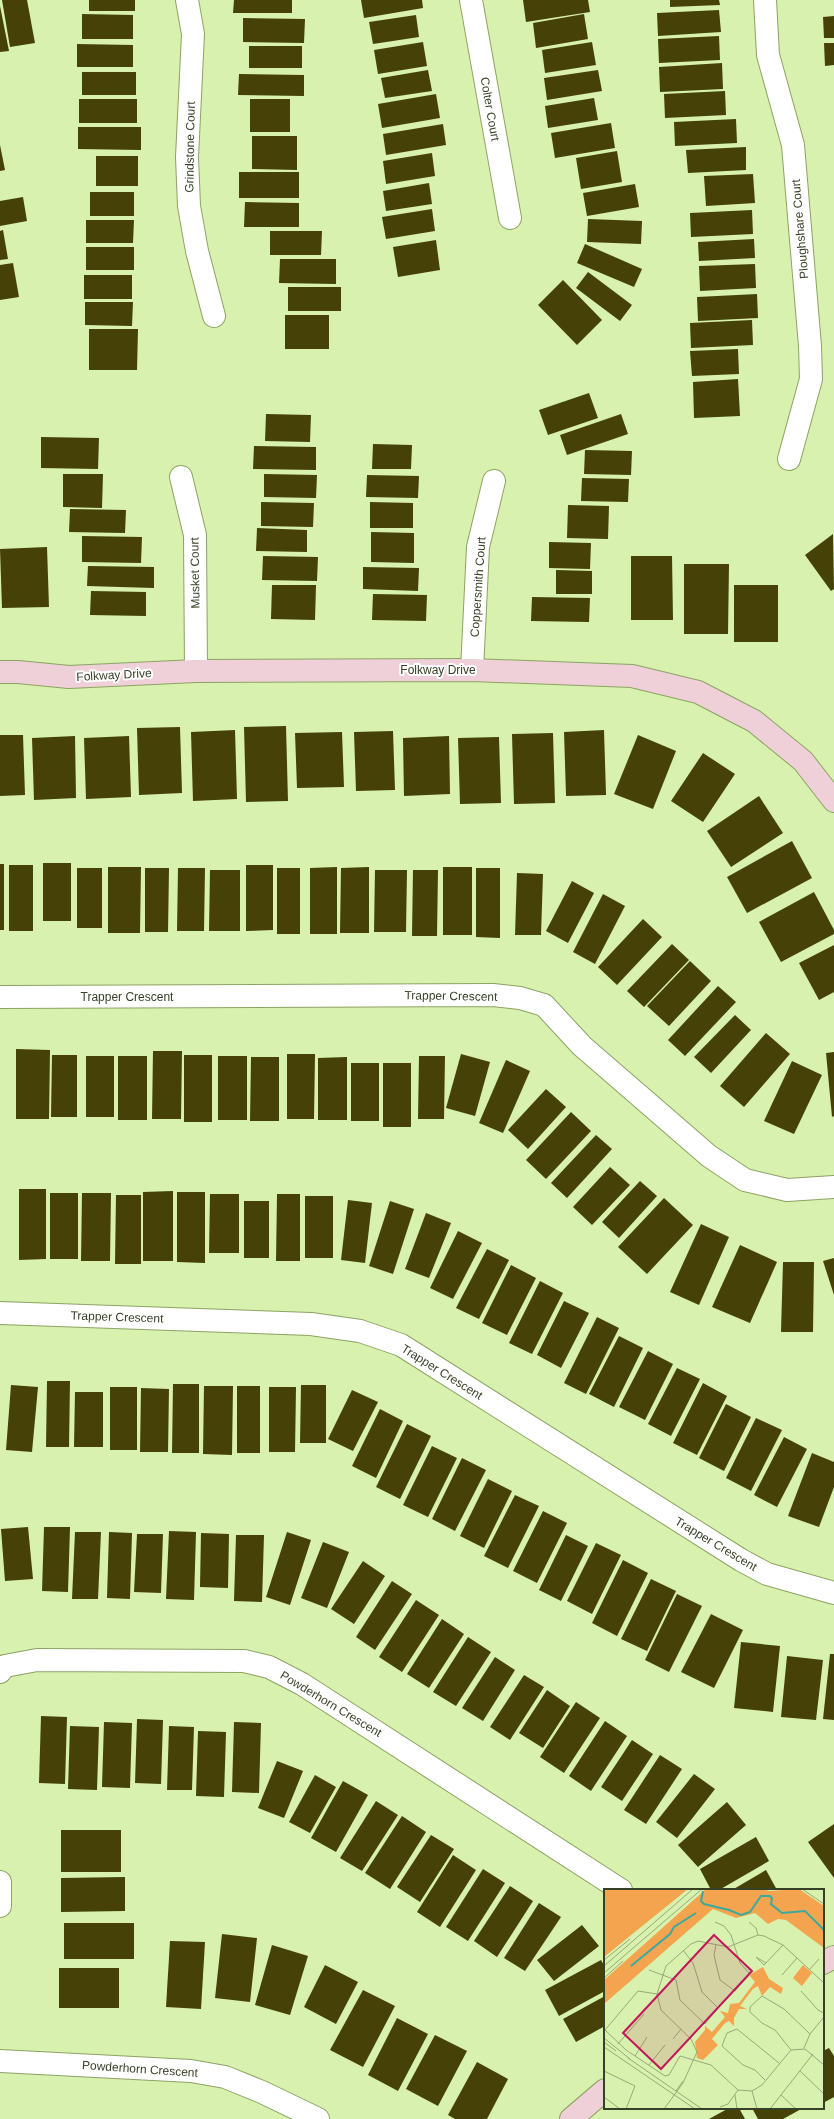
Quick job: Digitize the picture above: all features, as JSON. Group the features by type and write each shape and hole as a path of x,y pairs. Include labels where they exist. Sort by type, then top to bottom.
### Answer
{"street":[{"name":"Grindstone Court","path":"187,0 193,34 187,157 190,206 197,251 214,316"},
{"name":"Colter Court","path":"471,0 510,218"},
{"name":"Ploughshare Court","path":"765,0 768,55 793,145 810,346 811,379 789,459"},
{"name":"Musket Court","path":"181,478 195,535 196,671"},
{"name":"Coppersmith Court","path":"472,670 478,547 494,481"},
{"name":"Folkway Drive","path":"0,672 18,672 69,677 196,671 472,670 632,676 698,692 754,722 803,761 834,801"},
{"name":"Trapper Crescent","path":"0,997 493,995 520,998 544,1005 582,1046 710,1156 745,1180 787,1190 834,1188"},
{"name":"Trapper Crescent","path":"0,1313 311,1324 360,1331 401,1346 741,1560 767,1574 834,1593"},
{"name":"Powderhorn Crescent","path":"0,1672 5,1666 37,1660 244,1661 268,1667 302,1684 620,1889"},
{"path":"0,1882 0,1906"},
{"path":"824,1962 834,1957"},
{"name":"Powderhorn Crescent","path":"0,2061 191,2071 226,2077 262,2092 318,2119"},
{"path":"572,2119 604,2091"}],"building":[{"path":"2,0 27,0 35,43 10,47"},
{"path":"89,0 135,0 135,11 89,11"},
{"path":"234,0 292,0 292,13 233,13"},
{"path":"361,0 422,0 423,8 364,18"},
{"path":"523,0 588,0 590,12 526,22"},
{"path":"670,0 719,0 720,5 670,7"},
{"path":"0,6 9,51 0,52"},
{"path":"719,10 721,32 658,36 657,13"},
{"path":"82,14 133,15 133,39 82,39"},
{"path":"584,14 588,39 536,48 533,23"},
{"path":"416,15 419,37 373,44 369,22"},
{"path":"834,16 834,38 824,38 823,17"},
{"path":"243,18 305,19 304,43 243,42"},
{"path":"719,36 720,60 659,63 658,39"},
{"path":"423,42 427,66 378,74 374,50"},
{"path":"592,42 596,65 545,73 542,50"},
{"path":"824,43 834,43 834,65 825,66"},
{"path":"77,44 133,45 133,67 77,67"},
{"path":"249,46 302,46 302,68 249,68"},
{"path":"722,63 723,89 660,92 659,67"},
{"path":"428,70 432,91 385,98 381,78"},
{"path":"598,70 602,91 547,100 544,78"},
{"path":"82,72 136,72 136,95 82,95"},
{"path":"239,74 304,75 304,96 238,95"},
{"path":"725,91 726,115 665,118 664,94"},
{"path":"436,94 440,118 382,128 378,104"},
{"path":"594,98 598,120 548,128 545,106"},
{"path":"79,99 137,99 137,123 79,123"},
{"path":"250,99 290,99 290,132 250,132"},
{"path":"736,119 737,143 675,146 674,122"},
{"path":"611,123 615,148 555,158 551,133"},
{"path":"443,124 446,145 386,155 383,134"},
{"path":"78,127 141,127 141,150 78,149"},
{"path":"252,136 297,136 297,170 252,169"},
{"path":"0,145 5,170 0,171"},
{"path":"746,147 746,170 688,173 686,150"},
{"path":"617,151 622,182 581,189 576,158"},
{"path":"432,153 435,176 386,184 383,161"},
{"path":"96,156 138,156 138,186 96,186"},
{"path":"239,172 299,172 299,198 239,198"},
{"path":"753,174 755,203 706,206 704,176"},
{"path":"429,183 432,204 386,211 383,191"},
{"path":"635,184 639,207 587,216 583,193"},
{"path":"90,192 134,192 134,216 90,216"},
{"path":"23,197 27,221 0,226 0,201"},
{"path":"245,202 299,203 299,227 244,227"},
{"path":"432,209 435,231 386,239 382,217"},
{"path":"752,210 753,234 691,237 690,213"},
{"path":"588,219 642,221 641,244 587,242"},
{"path":"86,220 134,220 133,243 86,243"},
{"path":"3,230 8,259 0,260 0,231"},
{"path":"270,231 322,231 321,255 270,255"},
{"path":"754,239 755,258 699,261 698,242"},
{"path":"436,240 440,270 398,277 393,247"},
{"path":"585,244 642,269 634,287 577,263"},
{"path":"86,247 134,247 134,270 86,270"},
{"path":"280,259 336,259 336,284 279,283"},
{"path":"13,263 19,297 0,300 0,265"},
{"path":"755,264 756,288 700,291 699,266"},
{"path":"588,272 632,305 620,321 576,288"},
{"path":"84,275 132,275 132,299 84,299"},
{"path":"563,280 602,320 577,345 538,305"},
{"path":"288,287 341,287 341,311 288,311"},
{"path":"757,294 758,318 698,321 697,297"},
{"path":"85,302 133,302 132,326 85,325"},
{"path":"285,315 329,315 329,349 285,349"},
{"path":"752,320 753,345 691,348 690,323"},
{"path":"89,329 138,329 137,370 89,370"},
{"path":"738,349 739,374 692,376 690,351"},
{"path":"738,379 740,416 694,418 693,382"},
{"path":"589,393 598,418 548,435 539,410"},
{"path":"266,414 311,415 310,442 265,441"},
{"path":"621,414 628,434 567,455 560,435"},
{"path":"41,437 99,438 98,469 41,468"},
{"path":"373,444 412,445 411,469 372,469"},
{"path":"254,446 316,447 316,470 253,469"},
{"path":"585,450 632,451 631,475 584,474"},
{"path":"63,474 103,474 102,508 63,507"},
{"path":"264,474 317,475 316,498 264,497"},
{"path":"367,475 419,476 418,498 366,497"},
{"path":"582,478 629,479 628,502 581,501"},
{"path":"261,502 314,503 313,527 261,526"},
{"path":"370,502 413,503 413,528 370,528"},
{"path":"568,505 609,506 608,539 567,538"},
{"path":"70,509 126,510 125,533 69,532"},
{"path":"257,528 307,530 307,552 256,551"},
{"path":"371,532 414,533 414,563 371,562"},
{"path":"833,534 834,589 831,591 805,555"},
{"path":"82,536 142,537 141,563 82,562"},
{"path":"549,542 591,543 590,569 549,568"},
{"path":"47,547 49,607 2,608 0,549"},
{"path":"263,556 318,557 317,581 262,580"},
{"path":"631,556 672,556 673,620 631,620"},
{"path":"684,564 729,564 728,634 684,634"},
{"path":"88,566 154,567 154,588 87,586"},
{"path":"363,567 419,568 418,591 363,589"},
{"path":"556,570 592,571 592,594 556,594"},
{"path":"272,585 316,585 315,620 271,619"},
{"path":"734,585 778,585 778,642 734,642"},
{"path":"91,591 146,592 146,616 90,615"},
{"path":"373,594 427,595 426,621 372,620"},
{"path":"532,597 590,598 589,622 531,621"},
{"path":"286,726 288,801 246,802 244,727"},
{"path":"180,727 182,793 139,795 137,728"},
{"path":"235,730 237,799 193,801 191,732"},
{"path":"604,730 606,795 566,796 564,732"},
{"path":"393,731 395,790 356,791 354,732"},
{"path":"342,732 344,787 297,788 295,733"},
{"path":"553,733 555,803 514,804 512,734"},
{"path":"0,735 23,735 25,795 0,796"},
{"path":"638,735 676,751 653,809 614,794"},
{"path":"75,736 76,798 34,800 32,738"},
{"path":"129,736 131,797 86,799 84,738"},
{"path":"449,736 450,794 404,796 403,738"},
{"path":"499,737 501,803 460,804 458,738"},
{"path":"703,753 735,774 703,822 671,801"},
{"path":"759,796 783,833 731,867 707,831"},
{"path":"792,841 812,878 747,913 727,877"},
{"path":"43,863 71,863 71,921 43,921"},
{"path":"0,864 4,864 4,930 0,930"},
{"path":"9,865 33,865 33,931 9,931"},
{"path":"246,865 273,865 273,930 246,931"},
{"path":"108,867 141,867 140,933 108,933"},
{"path":"337,867 337,934 310,934 310,868"},
{"path":"369,867 369,933 340,933 341,868"},
{"path":"443,867 472,867 472,935 443,935"},
{"path":"77,868 102,868 102,928 77,928"},
{"path":"145,868 169,868 168,932 145,932"},
{"path":"178,868 205,868 204,931 177,931"},
{"path":"277,868 300,868 300,934 277,934"},
{"path":"476,868 500,868 500,938 476,937"},
{"path":"210,870 240,870 240,931 209,931"},
{"path":"375,870 407,870 406,932 374,932"},
{"path":"413,870 438,870 437,936 412,936"},
{"path":"517,873 543,874 541,935 515,935"},
{"path":"572,881 594,893 568,943 546,931"},
{"path":"814,892 834,930 834,934 781,962 759,922"},
{"path":"603,894 625,906 595,964 573,952"},
{"path":"643,919 662,937 617,985 598,967"},
{"path":"672,944 689,960 644,1007 627,991"},
{"path":"834,945 834,992 819,1000 799,963"},
{"path":"690,961 711,981 669,1026 647,1006"},
{"path":"718,986 736,1002 685,1056 668,1040"},
{"path":"735,1015 751,1030 711,1073 694,1057"},
{"path":"766,1033 790,1054 744,1107 720,1086"},
{"path":"16,1049 50,1050 49,1119 16,1119"},
{"path":"153,1051 182,1051 181,1119 152,1119"},
{"path":"834,1052 834,1116 832,1117 826,1053"},
{"path":"287,1054 315,1054 314,1119 287,1119"},
{"path":"461,1054 490,1062 475,1116 446,1108"},
{"path":"52,1055 77,1055 77,1117 51,1117"},
{"path":"184,1055 212,1055 212,1122 184,1122"},
{"path":"86,1056 114,1056 114,1117 86,1117"},
{"path":"118,1056 147,1056 147,1120 118,1120"},
{"path":"218,1056 247,1056 247,1120 218,1120"},
{"path":"419,1056 445,1056 444,1119 418,1119"},
{"path":"251,1057 279,1057 279,1121 250,1121"},
{"path":"347,1057 347,1120 318,1120 318,1058"},
{"path":"506,1060 530,1071 503,1133 479,1123"},
{"path":"792,1061 822,1075 794,1134 764,1121"},
{"path":"351,1063 379,1063 379,1121 351,1121"},
{"path":"383,1063 411,1063 411,1127 383,1127"},
{"path":"546,1089 566,1107 528,1149 508,1130"},
{"path":"571,1112 591,1131 546,1179 526,1160"},
{"path":"596,1135 612,1149 567,1198 551,1183"},
{"path":"610,1167 630,1185 592,1225 573,1207"},
{"path":"640,1181 657,1196 619,1238 602,1222"},
{"path":"19,1189 46,1189 46,1259 19,1260"},
{"path":"173,1191 173,1261 143,1261 143,1192"},
{"path":"177,1192 205,1192 205,1263 177,1262"},
{"path":"50,1193 78,1193 78,1259 50,1259"},
{"path":"82,1193 111,1193 110,1261 81,1261"},
{"path":"210,1194 239,1194 239,1253 209,1253"},
{"path":"277,1194 300,1194 300,1261 276,1261"},
{"path":"116,1195 141,1195 141,1264 115,1264"},
{"path":"305,1196 333,1196 333,1258 305,1258"},
{"path":"664,1198 693,1225 647,1274 618,1247"},
{"path":"348,1200 372,1203 365,1263 341,1260"},
{"path":"244,1201 269,1201 269,1258 244,1258"},
{"path":"390,1201 414,1209 393,1274 369,1266"},
{"path":"426,1213 451,1223 429,1278 405,1269"},
{"path":"701,1224 729,1237 699,1305 670,1292"},
{"path":"458,1231 482,1243 453,1299 430,1288"},
{"path":"740,1245 777,1262 750,1323 712,1307"},
{"path":"487,1249 509,1260 479,1319 456,1308"},
{"path":"834,1258 834,1295 823,1261"},
{"path":"783,1262 814,1262 813,1332 781,1332"},
{"path":"511,1265 536,1278 507,1335 482,1323"},
{"path":"540,1281 563,1293 532,1354 509,1343"},
{"path":"564,1301 589,1313 561,1368 537,1355"},
{"path":"597,1317 619,1328 586,1394 564,1383"},
{"path":"619,1336 643,1348 614,1407 589,1394"},
{"path":"648,1351 673,1364 645,1420 619,1407"},
{"path":"677,1368 700,1379 671,1436 648,1424"},
{"path":"47,1381 70,1381 69,1447 46,1447"},
{"path":"703,1383 727,1396 697,1455 673,1443"},
{"path":"173,1384 199,1384 199,1453 172,1453"},
{"path":"11,1385 38,1387 32,1452 6,1450"},
{"path":"301,1385 326,1385 326,1443 300,1443"},
{"path":"204,1386 233,1386 232,1455 203,1454"},
{"path":"237,1386 260,1386 260,1453 237,1453"},
{"path":"110,1387 137,1387 137,1450 110,1450"},
{"path":"269,1387 296,1387 295,1452 269,1452"},
{"path":"141,1388 169,1389 168,1452 140,1452"},
{"path":"352,1390 378,1402 353,1451 328,1439"},
{"path":"75,1392 103,1392 103,1447 74,1447"},
{"path":"726,1404 751,1417 724,1471 699,1458"},
{"path":"380,1409 403,1421 376,1478 352,1466"},
{"path":"756,1418 782,1430 751,1491 726,1478"},
{"path":"407,1424 431,1436 400,1499 376,1487"},
{"path":"784,1437 807,1449 777,1507 754,1495"},
{"path":"432,1446 457,1458 428,1517 403,1505"},
{"path":"812,1453 834,1462 834,1487 819,1527 788,1516"},
{"path":"462,1458 486,1470 455,1531 432,1519"},
{"path":"488,1479 512,1491 484,1548 460,1536"},
{"path":"515,1495 539,1506 508,1568 484,1556"},
{"path":"543,1511 567,1523 537,1583 513,1571"},
{"path":"28,1527 33,1579 5,1581 1,1529"},
{"path":"44,1527 70,1527 68,1592 42,1591"},
{"path":"169,1531 196,1532 194,1600 166,1599"},
{"path":"75,1532 101,1532 98,1599 72,1599"},
{"path":"109,1532 132,1533 130,1599 107,1598"},
{"path":"287,1532 311,1540 290,1605 266,1597"},
{"path":"201,1533 229,1534 228,1588 200,1587"},
{"path":"137,1534 163,1534 161,1593 134,1592"},
{"path":"236,1535 264,1535 262,1602 234,1601"},
{"path":"566,1535 588,1546 561,1601 539,1590"},
{"path":"323,1542 349,1552 327,1608 301,1598"},
{"path":"596,1543 621,1555 592,1614 567,1601"},
{"path":"623,1560 648,1573 617,1636 592,1623"},
{"path":"363,1561 385,1576 354,1624 331,1609"},
{"path":"651,1579 676,1591 647,1651 621,1639"},
{"path":"392,1581 412,1594 375,1650 356,1637"},
{"path":"677,1594 702,1606 669,1672 645,1660"},
{"path":"416,1600 439,1615 402,1672 379,1657"},
{"path":"711,1614 743,1630 714,1688 681,1672"},
{"path":"442,1619 464,1634 429,1688 407,1674"},
{"path":"468,1637 491,1652 456,1706 433,1692"},
{"path":"741,1642 780,1646 773,1712 734,1708"},
{"path":"830,1654 834,1654 834,1720 823,1719"},
{"path":"787,1656 823,1660 816,1720 781,1717"},
{"path":"495,1657 515,1670 483,1721 462,1708"},
{"path":"524,1675 544,1687 510,1740 490,1727"},
{"path":"547,1690 570,1706 543,1748 519,1733"},
{"path":"576,1702 600,1718 564,1773 540,1757"},
{"path":"41,1716 67,1717 65,1784 39,1783"},
{"path":"137,1719 163,1720 161,1784 135,1783"},
{"path":"605,1721 627,1736 591,1791 569,1776"},
{"path":"104,1722 132,1723 130,1788 102,1787"},
{"path":"234,1722 261,1723 259,1793 232,1792"},
{"path":"70,1726 99,1727 97,1790 68,1789"},
{"path":"169,1726 194,1727 192,1790 167,1790"},
{"path":"198,1731 226,1732 224,1797 196,1796"},
{"path":"632,1740 653,1754 622,1801 601,1787"},
{"path":"660,1755 682,1769 646,1824 624,1810"},
{"path":"277,1761 303,1771 284,1818 258,1808"},
{"path":"694,1774 715,1789 677,1838 656,1822"},
{"path":"315,1775 336,1787 310,1833 289,1822"},
{"path":"343,1781 368,1795 336,1852 311,1838"},
{"path":"376,1801 398,1815 362,1871 340,1858"},
{"path":"727,1802 746,1825 698,1867 678,1845"},
{"path":"402,1816 426,1832 390,1889 365,1873"},
{"path":"834,1824 834,1878 808,1842"},
{"path":"61,1830 121,1830 121,1872 61,1872"},
{"path":"431,1835 454,1849 420,1902 397,1887"},
{"path":"756,1837 769,1861 721,1889 710,1889 700,1869"},
{"path":"453,1855 476,1870 440,1927 417,1912"},
{"path":"483,1869 505,1883 468,1941 446,1927"},
{"path":"766,1870 776,1889 734,1889"},
{"path":"125,1877 125,1911 61,1912 61,1878"},
{"path":"510,1886 533,1901 497,1957 474,1941"},
{"path":"539,1903 561,1917 525,1971 504,1958"},
{"path":"64,1923 134,1923 134,1959 64,1959"},
{"path":"582,1925 599,1946 554,1981 537,1960"},
{"path":"222,1934 257,1938 250,2002 215,1998"},
{"path":"170,1941 205,1942 201,2009 166,2007"},
{"path":"272,1945 308,1956 290,2015 255,2005"},
{"path":"601,1960 604,1965 604,1992 559,2016 545,1990"},
{"path":"325,1965 358,1982 336,2024 304,2007"},
{"path":"59,1968 119,1968 119,2008 59,2008"},
{"path":"363,1990 395,2006 363,2067 330,2050"},
{"path":"604,1997 604,2027 576,2042 563,2019"},
{"path":"397,2018 428,2034 398,2091 368,2075"},
{"path":"435,2035 467,2051 438,2106 406,2089"},
{"path":"829,2048 834,2056 834,2097 824,2102 824,2050"},
{"path":"477,2062 508,2079 487,2119 455,2119 448,2115"},
{"path":"727,2109 740,2109 745,2119 709,2119"},
{"path":"753,2109 801,2109 783,2119 758,2119"}]}
